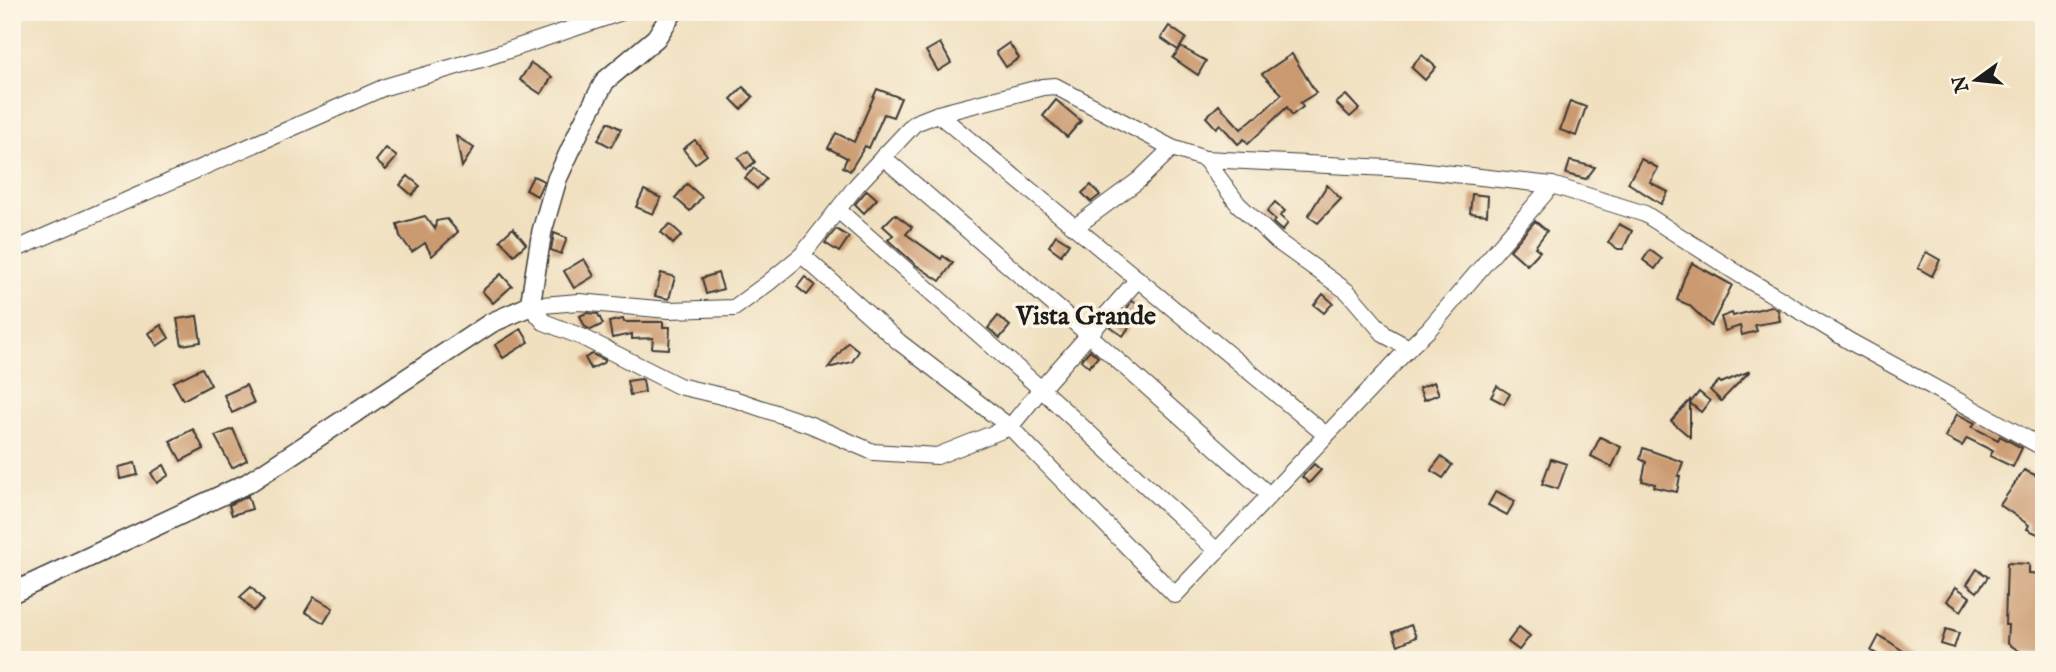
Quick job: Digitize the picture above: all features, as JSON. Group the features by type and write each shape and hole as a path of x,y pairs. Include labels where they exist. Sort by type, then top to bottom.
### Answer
{"street":[{"path":"12,251 385,87 488,57 622,12"},
{"path":"530,306 542,231 557,179 582,125 605,81 656,38 673,12"},
{"path":"12,593 248,483 491,323 530,306 579,302 668,310 734,308 802,255 857,185 915,123 938,114 1055,86 1172,148 1205,159 1409,169 1552,185 1645,214 1851,342 2044,448"},
{"path":"938,114 1326,435"},
{"path":"1075,227 1139,180 1172,148"},
{"path":"883,157 1269,495"},
{"path":"1205,159 1238,204 1277,241 1348,292 1385,335 1409,348"},
{"path":"802,255 899,342 1010,427 1175,595 1429,330 1552,185"},
{"path":"838,210 1041,389 1217,551"},
{"path":"530,306 544,322 582,337 679,386 734,399 811,425 873,452 937,456 1010,427 1138,279"}],"building":[{"path":"1169,26 1186,38 1178,50 1161,38"},
{"path":"940,43 951,63 938,71 926,51"},
{"path":"1009,43 1019,58 1006,67 996,52"},
{"path":"1181,47 1206,61 1198,75 1173,58"},
{"path":"1292,54 1316,93 1300,103 1303,107 1292,115 1287,107 1248,144 1244,139 1238,144 1220,124 1216,128 1206,117 1219,105 1241,129 1282,94 1262,74"},
{"path":"1422,55 1436,67 1425,80 1411,67"},
{"path":"531,63 552,77 541,94 520,80"},
{"path":"743,87 753,97 741,109 731,99"},
{"path":"877,89 901,98 893,117 884,114 869,148 865,146 850,171 843,167 847,158 828,148 836,133 854,142"},
{"path":"1346,95 1359,109 1350,117 1336,103"},
{"path":"1056,100 1081,121 1067,137 1043,116"},
{"path":"1570,101 1586,107 1576,136 1560,130"},
{"path":"608,122 621,129 611,147 598,140"},
{"path":"456,136 474,148 462,167"},
{"path":"695,140 707,155 695,164 683,149"},
{"path":"386,148 397,157 386,170 376,161"},
{"path":"748,151 755,162 746,169 738,158"},
{"path":"1641,159 1658,168 1650,182 1668,192 1661,204 1628,183"},
{"path":"1570,161 1595,167 1586,179 1566,174"},
{"path":"754,168 766,179 757,189 745,178"},
{"path":"408,176 420,186 412,195 400,185"},
{"path":"533,176 544,181 537,196 526,190"},
{"path":"687,184 702,197 690,211 675,198"},
{"path":"1091,185 1100,195 1091,202 1082,193"},
{"path":"1327,185 1341,199 1318,223 1308,216"},
{"path":"644,190 661,198 653,214 636,207"},
{"path":"867,190 877,199 864,213 855,204"},
{"path":"1472,194 1488,196 1487,215 1470,213"},
{"path":"1275,202 1285,211 1280,216 1288,223 1282,231 1273,223 1276,220 1267,212"},
{"path":"895,214 912,227 906,234 941,259 943,256 953,263 940,281 916,265 888,240 893,235 883,226"},
{"path":"425,216 435,229 436,221 447,219 458,232 432,256 425,243 412,252 400,236 397,224"},
{"path":"1535,221 1547,231 1535,247 1540,251 1527,265 1510,250"},
{"path":"670,224 682,235 673,244 661,232"},
{"path":"1619,224 1632,231 1623,249 1608,243"},
{"path":"513,228 526,244 514,255 500,240"},
{"path":"836,229 849,237 839,252 825,243"},
{"path":"554,233 567,238 561,254 551,250"},
{"path":"1056,235 1069,243 1061,255 1049,246"},
{"path":"1650,250 1662,259 1655,269 1643,260"},
{"path":"1926,252 1940,260 1932,276 1918,268"},
{"path":"584,259 594,276 574,288 564,271"},
{"path":"1692,263 1732,285 1711,326 1689,305 1677,300"},
{"path":"661,273 675,277 669,299 655,296"},
{"path":"718,273 723,289 706,294 702,278"},
{"path":"501,274 512,286 493,303 482,291"},
{"path":"805,277 815,285 807,295 797,287"},
{"path":"1323,294 1333,303 1324,313 1314,305"},
{"path":"1132,301 1142,307 1123,336 1110,327 1121,318"},
{"path":"1771,306 1778,310 1780,321 1755,325 1757,331 1742,335 1740,326 1725,331 1721,317"},
{"path":"586,313 598,314 603,324 591,330 585,327 580,316"},
{"path":"197,316 201,342 182,345 177,319"},
{"path":"998,316 1010,326 1000,338 988,328"},
{"path":"623,319 624,322 663,322 663,327 670,327 669,349 652,348 653,338 632,339 632,334 612,338 609,322"},
{"path":"161,325 169,338 157,346 149,333"},
{"path":"521,329 529,342 503,358 495,345"},
{"path":"848,342 859,351 852,362 828,368"},
{"path":"1090,350 1098,357 1089,367 1081,360"},
{"path":"592,354 605,362 591,369 585,358"},
{"path":"202,368 211,385 183,400 173,382"},
{"path":"1750,371 1721,401 1710,390 1719,381 1721,383"},
{"path":"641,379 645,392 630,395 627,381"},
{"path":"1434,382 1439,394 1424,400 1419,388"},
{"path":"246,385 254,403 232,413 224,395"},
{"path":"1497,386 1510,394 1504,404 1491,397"},
{"path":"1699,392 1710,401 1701,412 1690,403"},
{"path":"1690,400 1690,437 1671,421"},
{"path":"1957,414 1975,423 1972,427 1998,440 2000,436 2022,448 2013,467 1990,456 1993,451 1967,438 1962,446 1945,437"},
{"path":"193,429 204,449 181,461 170,441"},
{"path":"233,429 247,460 232,468 215,436"},
{"path":"1600,437 1621,447 1612,467 1591,456"},
{"path":"1643,448 1683,462 1678,476 1677,492 1654,487 1655,484 1642,481 1646,462 1640,459"},
{"path":"1441,457 1452,465 1443,478 1431,470"},
{"path":"1551,459 1567,464 1558,489 1542,484"},
{"path":"135,463 138,475 120,479 118,467"},
{"path":"1314,464 1321,470 1309,483 1302,477"},
{"path":"164,465 169,475 157,483 151,473"},
{"path":"2024,470 2044,479 2044,537 2027,529 2029,525 2000,505"},
{"path":"1496,491 1515,501 1507,515 1488,505"},
{"path":"248,496 252,509 232,515 229,505"},
{"path":"2007,563 2029,564 2029,573 2044,574 2044,654 2021,652 2007,643"},
{"path":"1977,569 1988,577 1977,592 1967,584"},
{"path":"251,587 264,601 253,611 240,597"},
{"path":"1956,587 1970,597 1961,611 1947,601"},
{"path":"314,597 333,608 324,623 305,612"},
{"path":"1411,625 1416,637 1398,645 1393,632"},
{"path":"1519,627 1530,636 1519,650 1508,642"},
{"path":"1946,629 1959,633 1954,648 1941,644"},
{"path":"1879,636 1916,660 1888,660 1871,651"}],"district":[{"name":"Vista Grande","path":"1086,315"}]}
